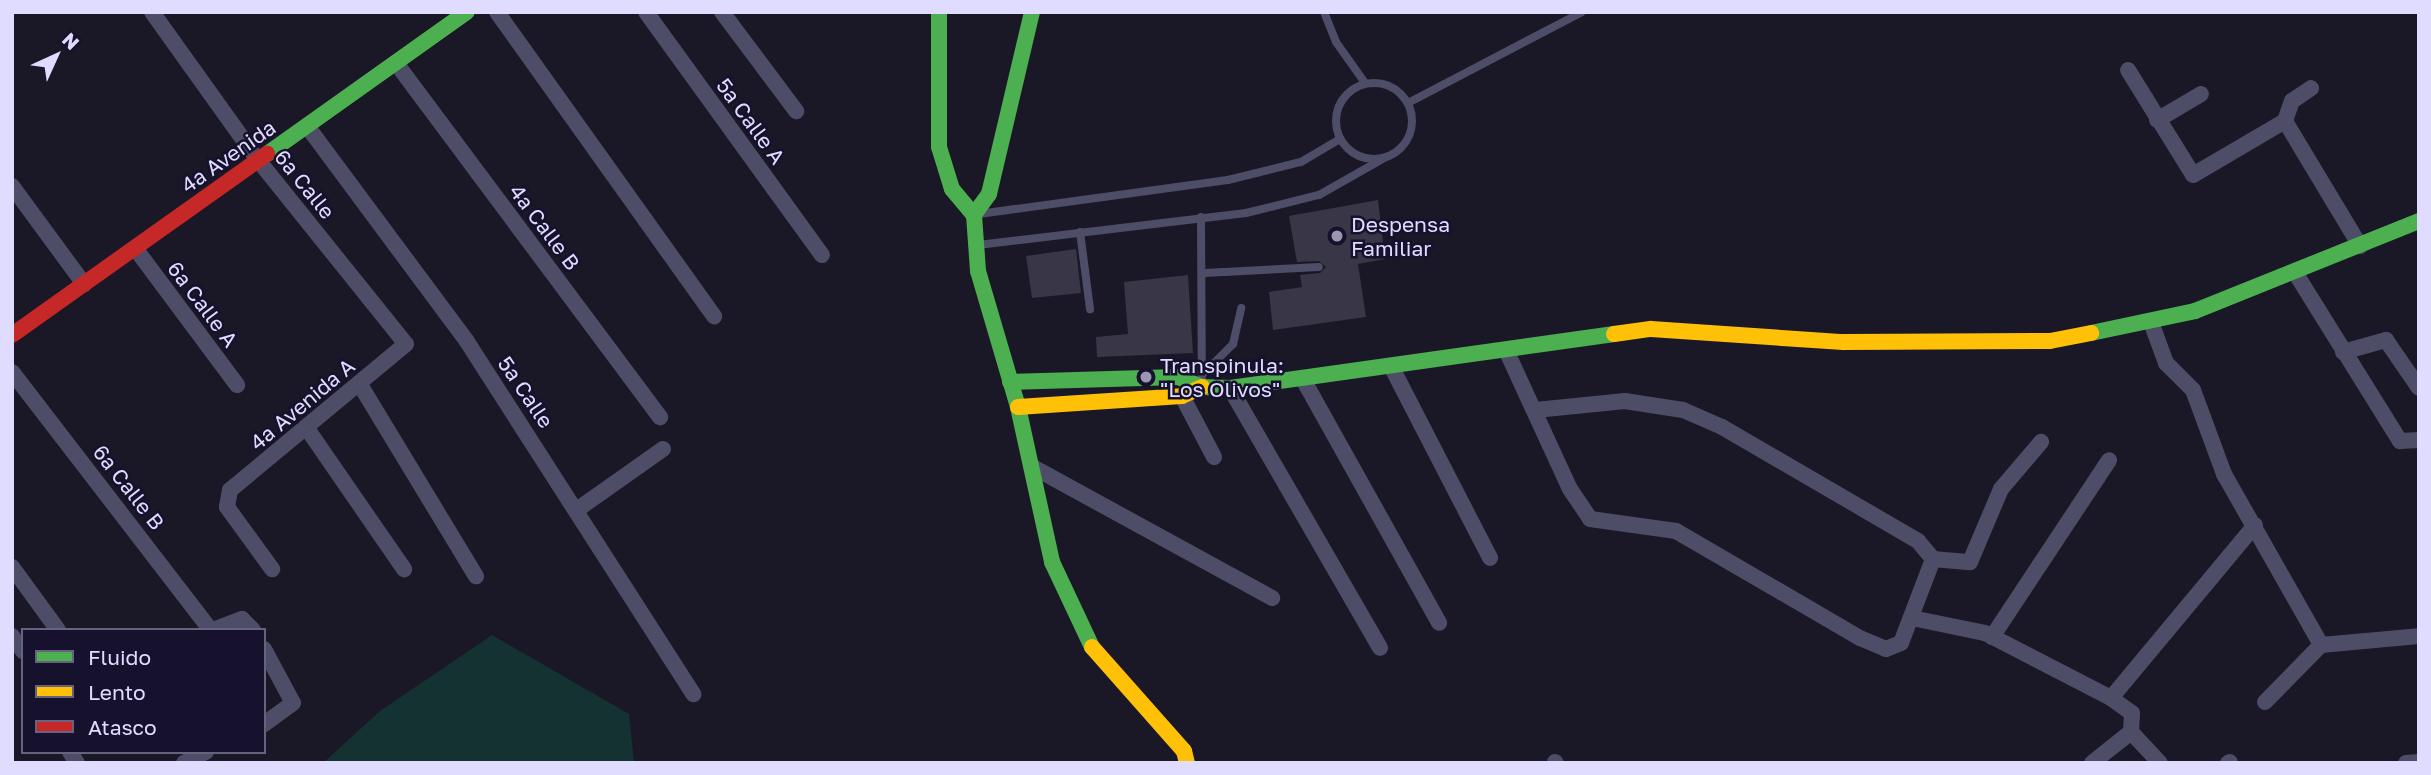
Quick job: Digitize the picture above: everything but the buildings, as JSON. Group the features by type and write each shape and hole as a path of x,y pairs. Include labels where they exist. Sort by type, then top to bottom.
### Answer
{"street":[{"name":"6a Calle","path":"152,12 258,160 406,344"},
{"name":"4a Avenida","path":"12,335 467,12"},
{"path":"497,12 714,316"},
{"name":"5a Calle A","path":"646,12 822,255"},
{"path":"722,12 796,111"},
{"path":"939,12 939,147 953,189 974,215 975,245 982,292 1018,407 1052,562 1083,637 1184,751 1187,763"},
{"path":"974,215 989,194 1032,12"},
{"name":"4a Calle B","path":"396,63 660,417"},
{"path":"2128,69 2186,170 2196,176 2285,121 2292,101 2311,88"},
{"path":"2157,120 2201,94"},
{"path":"2285,121 2360,246"},
{"name":"5a Calle","path":"307,125 466,340 578,509 693,694"},
{"path":"12,186 84,284"},
{"path":"1010,382 1178,377 1203,380 1230,388 1304,381 1637,329 1844,342 2016,342 2151,322 2296,274 2419,221"},
{"name":"6a Calle A","path":"135,248 237,385"},
{"path":"2296,274 2400,441 2419,440"},
{"path":"2151,322 2166,363 2193,390 2212,449 2321,645"},
{"path":"2343,352 2386,340 2419,388"},
{"name":"4a Avenida A","path":"272,569 225,499 406,344"},
{"path":"1506,350 1570,488 1594,520 1676,531 1877,646 1898,646 1912,618 1933,559"},
{"path":"1391,366 1490,558"},
{"name":"6a Calle B","path":"12,372 210,628"},
{"path":"1018,407 1182,396 1203,380"},
{"path":"1304,381 1439,623"},
{"path":"359,383 476,576"},
{"path":"1230,388 1380,648"},
{"path":"1182,396 1214,457"},
{"path":"1535,410 1625,401 1661,404 1702,417 1918,541 1933,559 1970,562 2001,489 2041,442"},
{"path":"1025,441 1043,412 1055,404"},
{"path":"306,427 404,569"},
{"path":"578,509 663,449"},
{"path":"1992,637 2109,460"},
{"path":"1031,466 1272,598"},
{"path":"2111,698 2255,525"},
{"path":"12,568 57,628"},
{"path":"1912,618 1963,625 1992,637 2111,698 2132,713 2130,732 2092,763"},
{"name":"6a Calle B","path":"217,628 242,619 251,628"},
{"path":"2265,702 2321,645 2419,636"},
{"path":"266,653 293,703 266,722"},
{"path":"2130,732 2160,763"},
{"path":"184,763 202,754"},
{"path":"2406,763 2419,762"}],"lane":[{"path":"975,245 1201,218 1319,195 1384,158 1410,136 1408,103 1395,88 1365,83 1336,42 1324,12"},
{"path":"1408,103 1582,12"},
{"path":"1365,83 1339,104 1340,139 1363,158 1384,158"},
{"path":"974,215 1239,177 1301,162 1340,139"},
{"path":"1201,218 1205,273 1203,380"},
{"path":"1080,232 1090,309"},
{"path":"1205,273 1319,267"},
{"path":"1203,380 1227,354 1239,334 1241,308"}],"green space":[{"path":"492,635 629,714 634,763 323,763 380,711"}],"traffic: fast":[{"path":"267,154 467,12"},
{"path":"939,12 939,147 952,189 974,215"},
{"path":"1032,12 989,194 974,215 978,271 1018,407 1052,562 1092,647"},
{"path":"2091,333 2195,311 2419,221"},
{"path":"1010,382 1178,377 1202,387 1230,388 1614,334"}],"traffic: slow":[{"path":"1614,334 1651,329 1844,342 2050,341 2091,333"},
{"path":"1018,407 1182,396 1202,387"},
{"path":"1092,647 1184,751 1187,763"}],"traffic: jam":[{"path":"12,335 267,154"}],"place":[{"name":"Despensa Familiar","path":"1337,236"},
{"name":"Transpinula: \"Los Olivos\"","path":"1146,377"}]}
